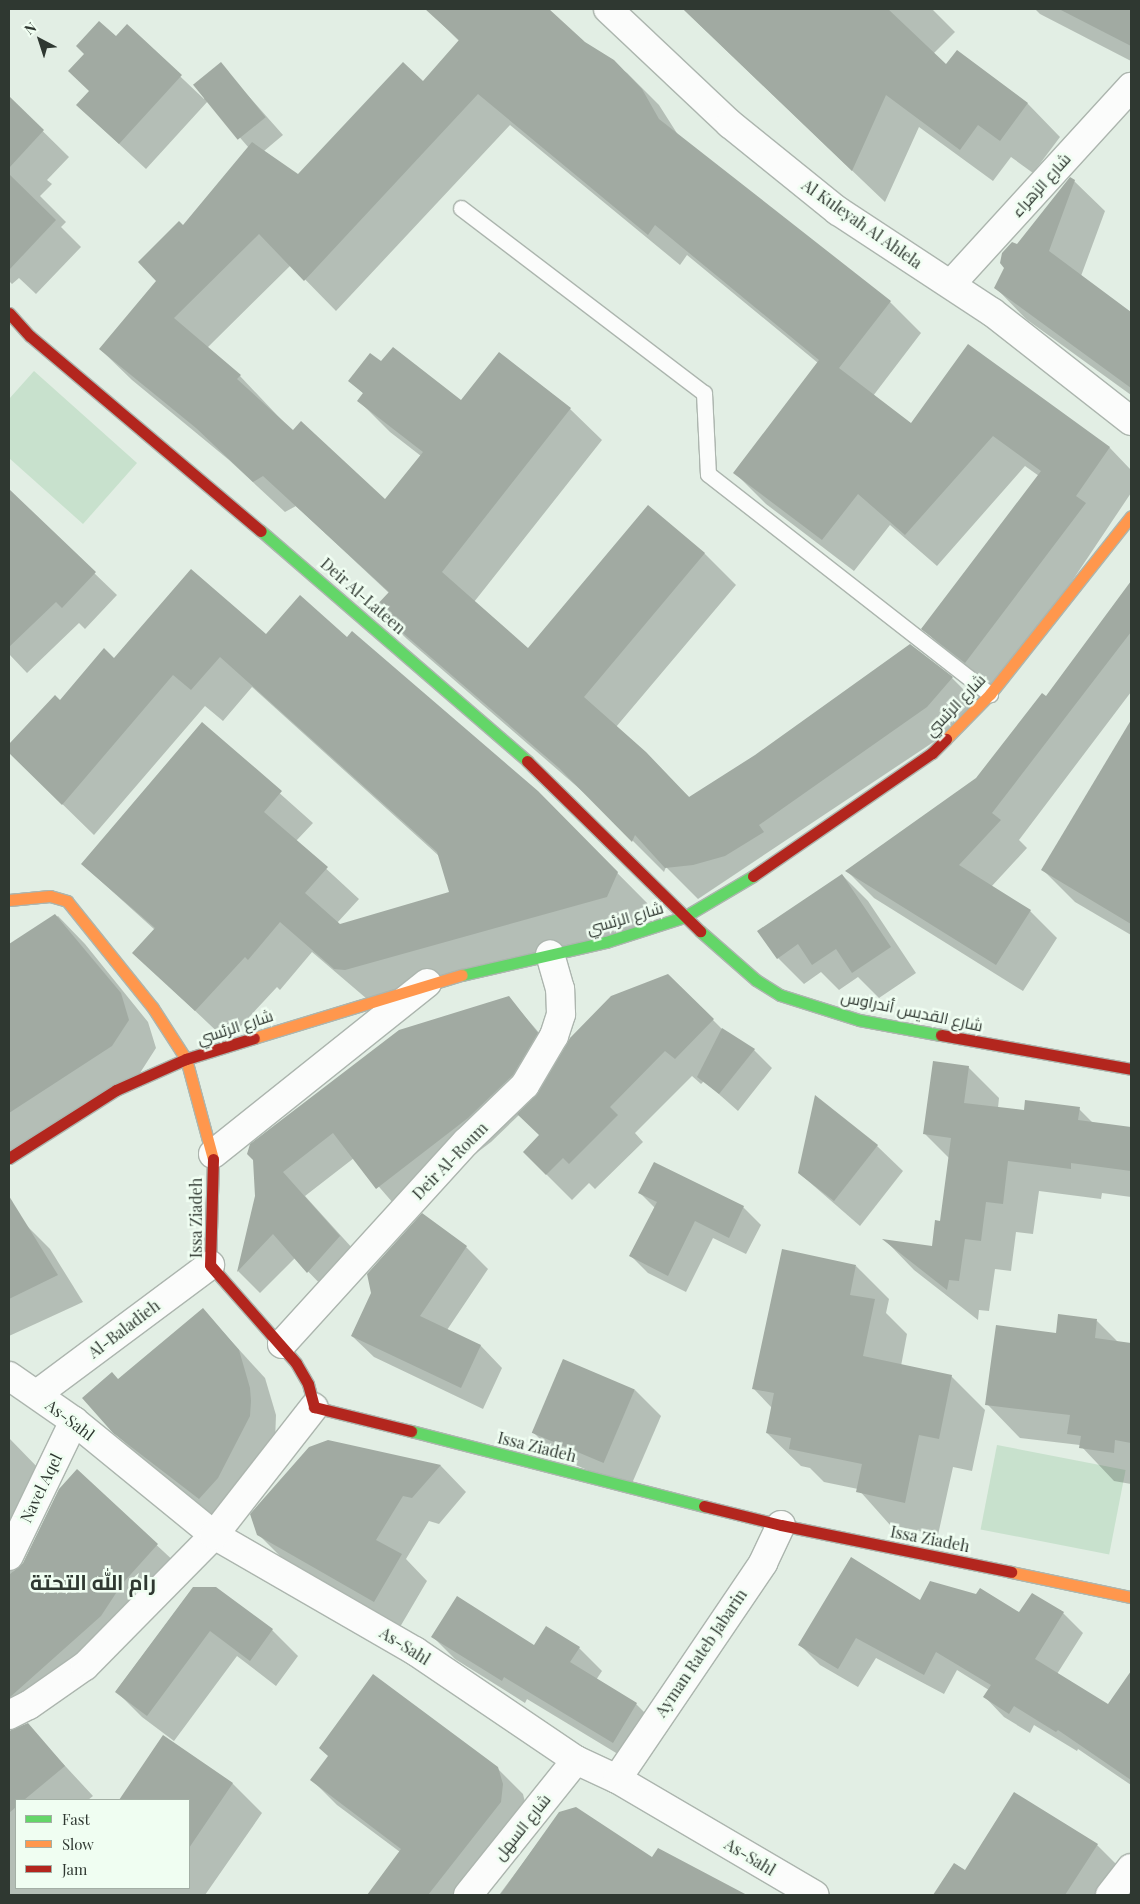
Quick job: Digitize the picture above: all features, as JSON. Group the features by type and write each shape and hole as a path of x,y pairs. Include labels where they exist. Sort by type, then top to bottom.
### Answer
{"street":[{"name":"Al Kuleyah Al Ahlela","path":"608,9 730,124 838,211 951,284 1063,365 1131,421"},
{"name":"شارع الزهراء","path":"951,284 1131,86"},
{"name":"Deir Al-Lateen","path":"9,314 30,336 198,476 548,780 684,917"},
{"name":"شارع الرئسي","path":"9,1158 108,1094 186,1059 427,983 606,942 684,917 740,886 885,788 932,753 990,694 1131,516"},
{"name":"Issa Ziadeh","path":"9,900 50,896 67,901 152,1008 186,1059 213,1154 210,1264 282,1344 308,1384 314,1407 781,1525 1131,1597"},
{"name":"شارع القديس أندراوس","path":"684,917 756,980 780,995 859,1020 1131,1069"},
{"name":"Deir Al-Roum","path":"282,1344 466,1142 525,1085 554,1036 561,1014 560,990 550,954"},
{"path":"213,1154 427,983"},
{"name":"Al-Baladieh","path":"37,1394 210,1264"},
{"name":"As-Sahl","path":"9,1376 74,1421 214,1535 407,1646 576,1760 617,1779 809,1894"},
{"path":"9,1715 29,1706 85,1666 214,1535 314,1407"},
{"name":"Navel Aqel","path":"9,1556 74,1421"},
{"name":"Ayman Rateb Jabarin","path":"617,1779 763,1562 781,1525"},
{"name":"شارع السهل","path":"468,1895 576,1760"},
{"path":"1110,1895 1131,1868"}],"lane":[{"path":"461,208 704,393 708,474 990,694"}],"green space":[{"path":"34,371 137,463 83,524 9,458 9,399"},
{"path":"997,1445 1126,1470 1109,1554 981,1529"}],"building":[{"path":"425,9 549,9 585,42 614,60 642,89 659,119 891,301 839,368 911,423 968,344 1110,447 1076,496 1086,503 965,663 921,629 1041,471 993,436 905,535 858,494 822,540 733,473 819,360 655,225 648,235 478,94 304,281 259,234 174,318 241,375 237,379 293,430 301,421 385,499 423,452 357,401 363,393 348,381 370,353 381,361 393,347 461,400 499,352 571,408 442,572 528,648 648,505 705,553 584,697 646,752 689,797 755,755 910,644 953,677 927,707 759,825 764,832 725,856 693,865 665,868 635,835 632,842 559,768 374,608 389,592 263,476 253,482 196,428 99,349 156,281 138,262 179,221 183,225 252,142 298,174 403,62 423,81 459,40"},
{"path":"683,9 888,9 946,64 957,50 1028,103 1000,141 978,125 960,150 886,95 852,171"},
{"path":"1059,9 1131,9 1131,46"},
{"path":"99,21 116,36 127,24 182,75 119,144 76,105 89,91 68,71 84,54 76,46"},
{"path":"221,62 266,117 238,140 193,85"},
{"path":"9,96 44,130 9,168"},
{"path":"9,174 56,220 9,270"},
{"path":"1070,177 1075,180 1049,251 1131,312 1131,388 994,288 1004,268 1000,263 1002,253 1012,242 1017,244"},
{"path":"9,489 96,572 62,608 56,602 9,647"},
{"path":"191,569 266,634 300,595 347,637 352,631 538,791 618,872 607,897 345,970 334,969 280,922 248,960 245,957 195,1011 132,953 155,928 81,864 202,722 282,791 264,812 328,867 305,893 340,924 449,892 437,852 220,657 191,690 173,675 62,805 9,753 9,744 55,695 60,700 104,648 114,658"},
{"path":"1131,581 1131,632 992,813 1001,820 959,865 1031,910 996,965 845,871 976,778 1042,693 1046,696"},
{"path":"1131,720 1131,924 1041,870"},
{"path":"842,874 891,947 852,973 836,949 812,965 798,944 777,959 757,931"},
{"path":"55,914 121,993 129,1020 112,1046 9,1113 9,944"},
{"path":"668,974 714,1019 675,1059 665,1051 610,1107 618,1115 569,1164 563,1158 546,1175 523,1152 539,1135 517,1114 538,1093 570,1038 611,996"},
{"path":"509,996 538,1033 513,1075 468,1118 376,1189 333,1133 283,1172 340,1236 307,1273 273,1234 237,1272 255,1196 253,1160 247,1154 250,1144 399,1030"},
{"path":"722,1028 755,1049 719,1094 697,1077"},
{"path":"933,1061 969,1066 964,1103 1024,1110 1025,1100 1080,1107 1078,1120 1131,1127 1131,1171 1071,1163 1071,1169 1008,1161 1003,1204 986,1202 981,1241 965,1239 959,1281 949,1280 947,1290 882,1239 932,1246 935,1220 940,1221 951,1138 923,1134"},
{"path":"815,1095 878,1145 834,1201 798,1173"},
{"path":"654,1162 744,1206 729,1238 695,1221 668,1276 629,1256 657,1202 638,1193"},
{"path":"9,1196 58,1275 9,1299"},
{"path":"422,1213 467,1246 420,1316 481,1345 461,1388 351,1336 371,1293 367,1274"},
{"path":"782,1249 856,1265 850,1295 875,1299 863,1356 952,1375 939,1439 919,1435 905,1503 856,1492 862,1464 789,1449 791,1438 766,1433 774,1393 752,1389"},
{"path":"203,1308 239,1350 250,1388 251,1401 250,1416 218,1478 199,1499 113,1433 82,1398 112,1372 118,1379"},
{"path":"1058,1314 1097,1319 1095,1338 1131,1343 1131,1443 1115,1440 1114,1453 1079,1448 1081,1436 1067,1434 1070,1415 985,1405 996,1325 1056,1333"},
{"path":"563,1359 635,1389 604,1463 532,1433"},
{"path":"328,1440 441,1465 412,1498 403,1496 376,1540 402,1554 374,1602 257,1535 250,1514 309,1447"},
{"path":"77,1469 158,1544 122,1584 101,1616 9,1698 9,1575 23,1563 59,1489"},
{"path":"851,1557 920,1600 930,1581 976,1594 980,1588 1019,1612 1032,1593 1064,1612 1035,1659 1108,1704 1131,1671 1131,1780 1058,1730 1056,1732 1014,1706 1009,1714 983,1697 991,1685 936,1652 924,1675 856,1638 838,1669 798,1645"},
{"path":"193,1587 216,1587 273,1629 250,1661 210,1631 147,1716 115,1692"},
{"path":"457,1596 534,1645 546,1626 580,1647 570,1662 637,1703 613,1743 504,1677 502,1681 431,1637"},
{"path":"373,1674 498,1767 503,1784 501,1802 428,1895 367,1895 401,1849 310,1780 328,1756 319,1748"},
{"path":"28,1723 65,1766 25,1799 15,1799 15,1808 9,1813 9,1731"},
{"path":"163,1735 233,1783 190,1847 190,1799 120,1799"},
{"path":"1014,1792 1098,1844 1065,1895 933,1895 954,1863 965,1870"},
{"path":"576,1807 652,1857 658,1848 747,1895 500,1895 559,1812"}],"traffic: fast":[{"path":"261,531 527,761"},
{"path":"462,975 606,942 684,917 753,876"},
{"path":"700,931 756,980 780,995 859,1020 941,1035"},
{"path":"411,1431 704,1506"}],"traffic: slow":[{"path":"946,739 990,694 1131,516"},
{"path":"9,900 50,896 67,901 153,1008 186,1059 213,1159"},
{"path":"254,1038 462,975"},
{"path":"1011,1572 1131,1597"}],"traffic: jam":[{"path":"9,313 30,336 261,531"},
{"path":"753,876 932,753 946,739"},
{"path":"527,761 700,931"},
{"path":"941,1035 1131,1069"},
{"path":"9,1158 116,1090 186,1059 254,1038"},
{"path":"213,1159 210,1265 296,1363 308,1384 314,1407 411,1431"},
{"path":"704,1506 781,1525 1011,1572"}],"district":[{"name":"رام الله التحتة","path":"93,1581"}]}
